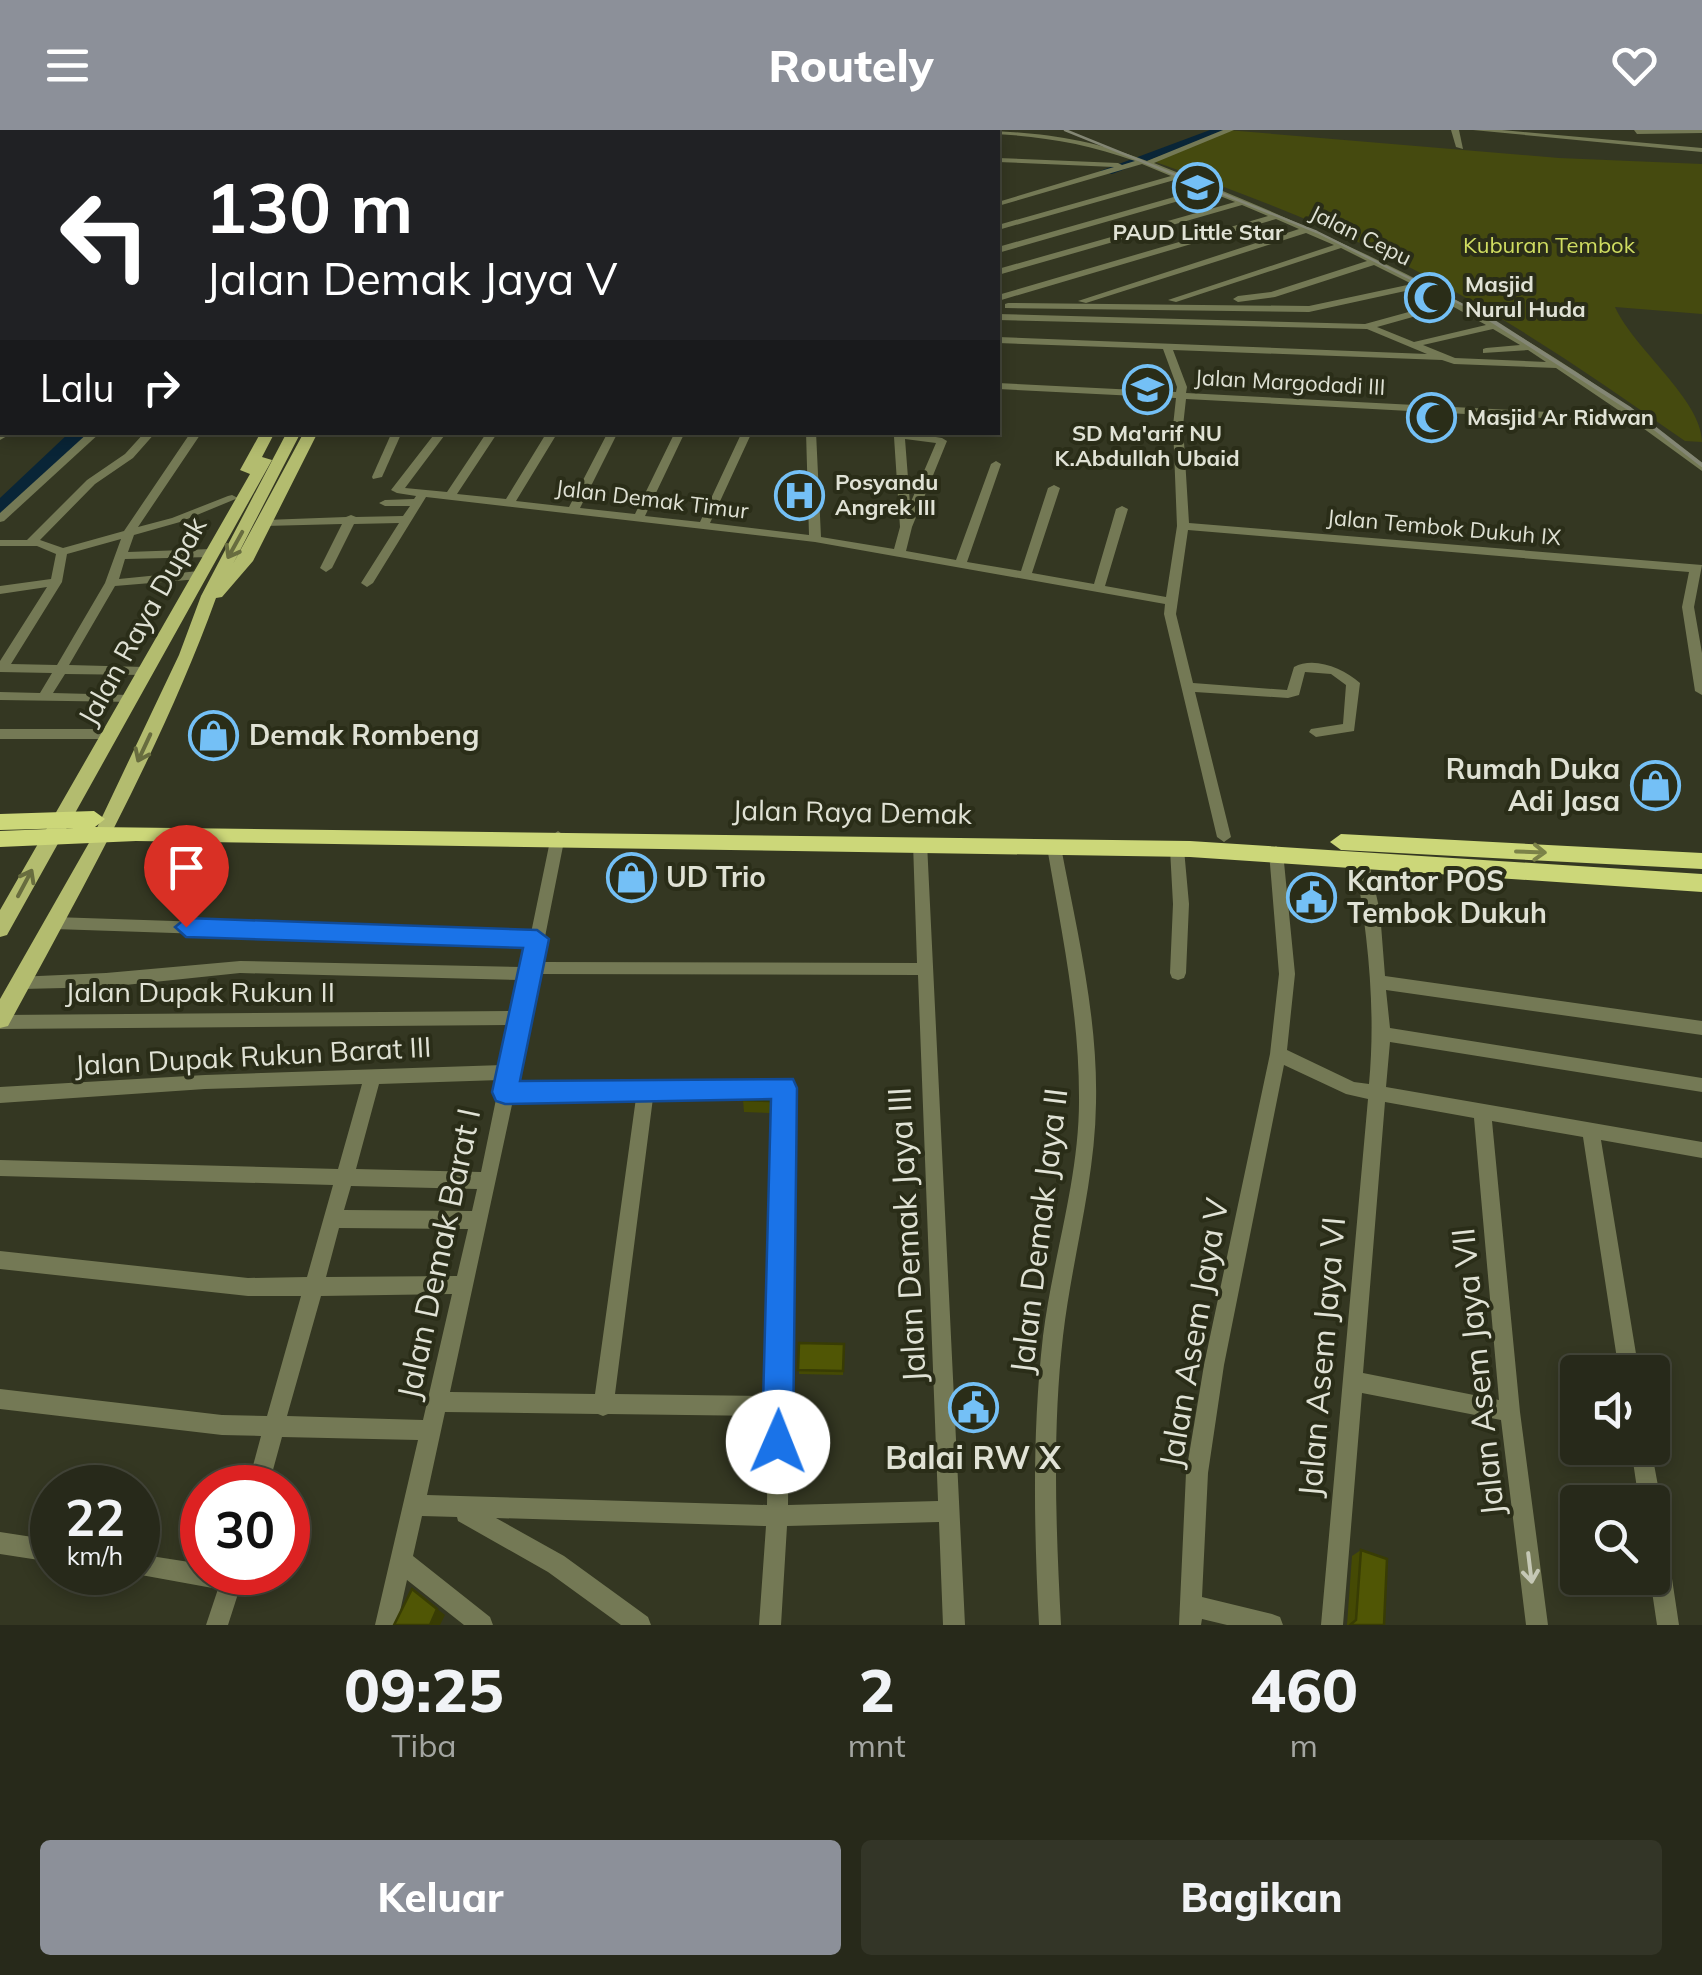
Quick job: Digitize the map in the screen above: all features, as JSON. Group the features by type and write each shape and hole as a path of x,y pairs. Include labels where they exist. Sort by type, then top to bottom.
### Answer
{"highway":[{"name":"Jalan Raya Demak","path":"0,822 54,828 1224,837 1581,864 1702,883"},
{"name":"Jalan Raya Demak","path":"106,826 558,836 663,831 1362,858 1581,864 1702,862"},
{"name":"Jalan Raya Demak","path":"0,839 54,828"}],"main road":[{"path":"220,536 216,525 266,435"},
{"name":"Jalan Raya Dupak","path":"0,929 279,435"},
{"name":"Jalan Raya Dupak","path":"0,1020 106,826 209,596 292,435"},
{"path":"209,596 228,584 308,435"}],"street":[{"path":"1000,203 1134,164 1230,130"},
{"path":"1455,130 1460,148"},
{"path":"1478,130 1702,151"},
{"path":"1636,131 1702,131"},
{"path":"1636,131 1646,145"},
{"path":"1692,131 1702,140"},
{"name":"Jalan Cepu","path":"1000,137 1084,142 1134,164 1178,176 1244,202 1374,262 1561,365 1702,468"},
{"path":"1552,138 1702,151"},
{"path":"1000,160 1134,164"},
{"path":"1000,226 1178,176"},
{"path":"1000,249 1210,189"},
{"path":"1000,271 1244,202"},
{"path":"1004,307 1276,216"},
{"path":"1070,305 1306,230"},
{"path":"1160,304 1340,246"},
{"path":"1238,299 1278,293 1374,262"},
{"path":"1004,307 1160,304 1316,309 1419,284"},
{"path":"1004,307 1369,327 1452,304"},
{"path":"1412,345 1495,326"},
{"path":"1369,327 1441,357"},
{"path":"1000,340 1561,365"},
{"path":"1168,347 1181,396 1183,526 1170,601 1172,625 1224,837"},
{"path":"1486,352 1532,348"},
{"name":"Jalan Margodadi III","path":"1000,386 1640,420"},
{"path":"0,519 93,435"},
{"path":"31,542 91,482 129,456 148,435"},
{"path":"44,696 110,583 130,530 195,435"},
{"path":"377,478 397,435"},
{"path":"367,583 421,498 397,489 440,435"},
{"path":"450,496 491,435"},
{"path":"509,502 550,435"},
{"path":"574,509 612,435"},
{"path":"639,516 679,435"},
{"path":"704,525 746,435"},
{"path":"811,435 815,539"},
{"path":"899,554 942,440 899,435 906,527"},
{"path":"960,564 996,464"},
{"path":"1025,576 1054,488"},
{"name":"Jalan Demak Timur","path":"385,502 450,496 639,516 815,539 1170,601"},
{"path":"0,543 31,542 62,552 176,520 232,498"},
{"path":"1098,588 1122,509"},
{"path":"326,568 351,518"},
{"path":"264,523 409,519"},
{"name":"Jalan Tembok Dukuh IX","path":"1183,526 1699,568"},
{"path":"0,686 5,668 56,582 62,552"},
{"path":"122,556 210,554"},
{"path":"1699,568 1688,607 1702,691"},
{"path":"110,583 199,575"},
{"path":"0,590 56,582"},
{"path":"1190,687 1288,694 1294,692 1300,667 1334,670 1353,683 1349,728 1342,732 1316,732"},
{"path":"5,668 144,671"},
{"path":"0,696 129,699"},
{"path":"0,734 111,734"},
{"name":"Jalan Demak Barat I","path":"386,1625 488,1180 558,836"},
{"name":"Jalan Demak Jaya III","path":"920,843 954,1625"},
{"name":"Jalan Demak Jaya II","path":"1050,1625 1045,1443 1058,1301 1087,1136 1088,1074 1079,980 1054,847"},
{"path":"1177,849 1181,904 1178,973"},
{"name":"Jalan Asem Jaya V","path":"1191,1615 1197,1473 1211,1383 1278,1054 1287,974 1276,852"},
{"name":"Jalan Asem Jaya VI","path":"1332,1625 1382,1034 1362,858"},
{"path":"54,923 537,939"},
{"path":"22,982 106,980 240,967 530,971 924,969"},
{"path":"1379,982 1702,1028"},
{"name":"Jalan Dupak Rukun II","path":"0,1020 520,1018"},
{"path":"1382,1034 1702,1085"},
{"path":"1278,1054 1334,1082 1375,1093 1702,1151"},
{"path":"264,1465 373,1076"},
{"name":"Jalan Dupak Rukun Barat III","path":"0,1096 373,1076 646,1089 784,1088 778,1406"},
{"path":"602,1406 646,1089"},
{"name":"Jalan Asem Jaya VII","path":"1482,1112 1510,1412 1537,1625"},
{"path":"1591,1131 1626,1355"},
{"path":"0,1168 488,1180"},
{"path":"332,1219 478,1220"},
{"path":"0,1260 248,1287 463,1285"},
{"path":"1353,1381 1510,1412"},
{"path":"0,1399 274,1428 430,1430"},
{"path":"436,1402 778,1406 777,1516 770,1625"},
{"path":"416,1505 458,1510 777,1516 950,1510"},
{"path":"458,1510 556,1564 640,1625"},
{"path":"0,1543 30,1548"},
{"path":"400,1560 482,1625"},
{"path":"217,1625 227,1595"},
{"path":"1663,1595 1668,1625"},
{"path":"1191,1615 1272,1625"}],"green space":[{"name":"Kuburan Tembok","path":"1227,130 1559,158 1702,164 1702,314 1615,307 1691,409 1702,442 1685,441 1526,334 1393,259 1290,213 1150,160"}],"building":[{"name":"Kantor POS Tembok Dukuh","path":"1298,881 1329,884 1332,902 1322,901 1324,908 1307,907 1306,899 1300,898"},
{"path":"770,1088 770,1101 743,1100 744,1089"},
{"path":"799,1343 844,1344 843,1371 798,1370"},
{"name":"Balai RW X","path":"959,1394 993,1396 993,1413 960,1412"},
{"path":"1361,1550 1387,1559 1384,1625 1350,1625 1356,1620"},
{"path":"412,1589 437,1609 430,1625 394,1625"}],"waterway":[{"path":"1107,171 1223,130"},
{"path":"0,509 79,435"}],"railway":[{"path":"1065,130 1317,232 1481,314"},
{"path":"1477,311 1630,409 1702,465"}],"place":[{"name":"PAUD Little Star","path":"1198,188"},
{"name":"Masjid Nurul Huda","path":"1430,297"},
{"name":"SD Ma'arif NU K.Abdullah Ubaid","path":"1147,389"},
{"name":"Masjid Ar Ridwan","path":"1432,417"},
{"name":"Posyandu Angrek III","path":"800,495"},
{"name":"Demak Rombeng","path":"214,735"},
{"name":"Rumah Duka Adi Jasa","path":"1655,785"},
{"name":"UD Trio","path":"631,877"},
{"name":"Kantor POS Tembok Dukuh","path":"1312,897"},
{"name":"Balai RW X","path":"973,1408"}],"route":[{"path":"186,927 537,939 505,1092 777,1085 784,1088 778,1442"}]}
